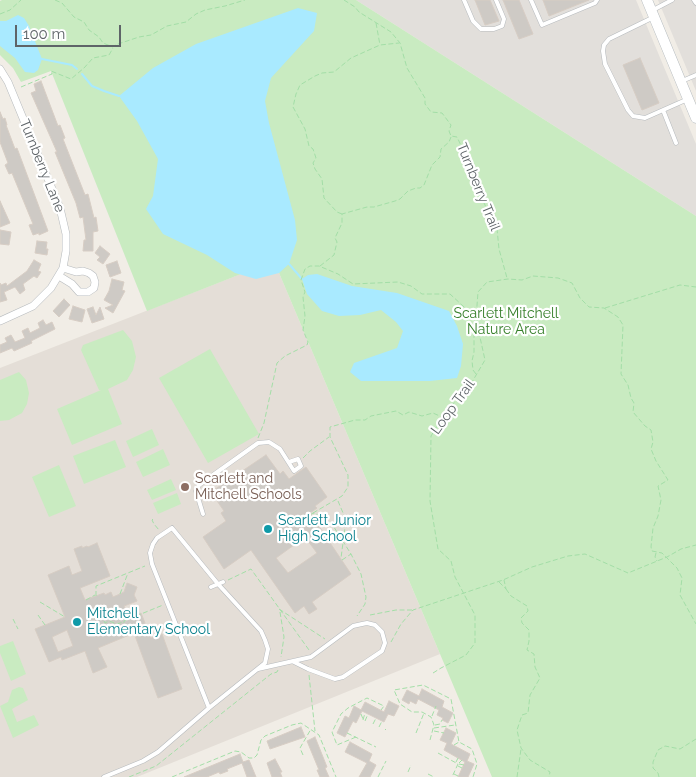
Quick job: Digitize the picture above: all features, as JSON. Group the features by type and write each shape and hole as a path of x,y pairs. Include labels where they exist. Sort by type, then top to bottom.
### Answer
{"main road":[{"path":"647,0 696,118"}],"street":[{"name":"Turnberry Lane","path":"0,69 8,82 64,221 66,234 63,268 45,296 33,306 0,321"},
{"path":"59,276 72,284 79,292 88,292 94,288 95,282 93,276 89,273 63,268"}],"lane":[{"path":"464,0 472,21 482,29 502,26 504,19 496,0"},
{"path":"531,0 542,25 595,3 597,0"},
{"path":"672,0 653,14 609,39 604,45 603,59 621,98 633,116 645,118 688,99"},
{"path":"680,82 696,75"},
{"path":"663,110 676,143"},
{"path":"203,514 196,492 199,485 258,443 269,442 280,449 294,471 301,466 298,459 289,462"},
{"path":"104,777 143,762 158,752 265,663 268,649 261,631 218,584 172,528 162,534 153,544 150,553 152,564 166,604 209,708"},
{"path":"211,586 223,582"},
{"path":"256,670 311,657 354,626 367,623 375,625 382,632 385,643 382,651 343,677 335,679 294,662"}],"path":[{"path":"0,14 10,10 21,0"},
{"path":"55,0 62,3 74,17 84,22 89,30 99,37 103,43 113,47"},
{"path":"21,87 52,74 51,71 71,79 93,58 109,55 114,45 150,35 167,26 186,22 189,18 205,10 245,0"},
{"path":"344,0 391,32 400,43"},
{"path":"375,22 380,45"},
{"path":"400,43 380,45 351,58 334,72 322,73 300,84 293,106 305,129 308,146 313,149 316,158 313,163 322,178 324,198 337,212 342,214 367,206 374,207 396,201 408,191 424,185 432,165 440,157 441,148 449,142 451,136"},
{"name":"Turnberry Trail","path":"400,43 407,68 425,98 425,104 431,112 442,113 451,126 451,136 457,137 478,181 479,193 497,229 499,250 508,278"},
{"path":"319,266 334,255 336,238 342,224 342,214"},
{"path":"258,443 277,363 285,356 307,345 308,342 303,330 305,316 303,297 305,292 302,287 302,280 303,273 310,266 319,266 338,274 353,284 398,282 411,286 422,294 450,294 476,319"},
{"name":"Loop Trail","path":"433,673 466,655 475,643 475,615 455,577 451,561 438,548 430,501 431,436 448,408 464,394 485,360 476,319 478,292 487,282 508,278 522,280 533,276 558,278 572,282 580,298 589,307 604,308 618,317 623,325 621,374 628,385 634,403 633,412 645,426 652,430 653,442 651,449 668,480 658,486 661,500 650,547 656,553"},
{"path":"604,308 680,285 696,287"},
{"path":"476,374 473,370 472,361 474,328 478,327"},
{"path":"357,616 365,604 365,590 361,574 332,524 326,519 312,514 337,500 346,492 349,480 330,436 330,427 396,411 403,414 409,412 422,416 433,413 443,417"},
{"path":"299,462 330,436"},
{"path":"337,500 346,520 341,559 351,554"},
{"path":"153,519 154,524 162,534"},
{"path":"370,615 396,610 413,610 499,582 532,567 568,556 585,554 628,573 667,557 681,549 696,545"},
{"path":"657,561 656,553 662,553 678,568 682,578 680,595 696,624"},
{"path":"86,600 96,595 96,586 145,566"},
{"path":"223,582 251,569 309,650"},
{"path":"120,594 128,573"},
{"path":"504,580 506,589"},
{"path":"499,582 511,596 527,606 528,611 521,618 522,623 528,630 529,640 526,650 534,654 535,666 540,678 530,696 528,713 522,715 517,730 521,748 517,777"},
{"path":"40,602 65,617"},
{"path":"104,621 117,624 166,604"},
{"path":"279,609 325,639"},
{"path":"279,609 284,637 280,660"},
{"path":"389,644 401,624 413,610"},
{"path":"38,615 45,625"},
{"path":"13,619 18,629"},
{"path":"129,777 156,766 271,674 278,672 278,669"},
{"path":"308,671 315,732"},
{"path":"432,717 425,712 412,712 400,704 394,690 423,685 451,699 460,742 472,750 478,764 472,777 469,775"},
{"path":"356,737 337,745 332,732 341,714 367,698 384,706 382,710"},
{"path":"371,705 373,701"},
{"path":"430,740 434,728 432,717 436,706"},
{"path":"416,733 425,712"},
{"path":"360,714 363,720 365,713"},
{"path":"365,721 368,714"},
{"path":"373,724 376,718"},
{"path":"434,728 442,720"},
{"path":"379,727 382,721"},
{"path":"172,777 235,751 241,752 249,758 254,758 257,755 260,740 265,736 301,723 319,735 336,777"},
{"path":"434,728 456,724"},
{"path":"434,728 443,735"},
{"path":"303,755 300,748 311,729"},
{"path":"347,733 376,748"},
{"path":"659,777 658,772 653,768 653,762 658,750 665,746 680,748 696,739"},
{"path":"450,743 454,745 460,742"},
{"path":"521,748 530,760 550,772 549,777"},
{"path":"438,753 462,768"},
{"path":"452,777 458,758"},
{"path":"457,764 462,760"},
{"path":"378,777 386,761"},
{"path":"457,764 464,765"},
{"path":"408,772 411,765"},
{"path":"428,774 434,777"},
{"path":"453,774 458,776"}],"shaded area":[{"path":"356,0 636,0 696,144 696,216"},
{"path":"658,0 696,0 696,91"},
{"name":"Scarlett and Mitchell Schools","path":"274,261 440,654 137,777 0,777 0,368"}],"green space":[{"name":"Scarlett Mitchell Nature Area","path":"356,0 696,216 696,777 492,777 274,261 147,311 51,71 21,82 13,68 0,55 0,1"},
{"path":"123,330 132,341 136,357 133,370 127,380 108,389 122,424 72,445 57,409 101,390 99,390 81,350 83,345"},
{"path":"210,349 259,434 208,463 159,378"},
{"path":"19,372 26,380 29,393 27,404 22,413 9,420 0,421 0,380"},
{"path":"152,429 159,445 133,457 126,441"},
{"path":"115,440 126,467 84,484 73,456"},
{"path":"163,449 170,465 143,477 136,462"},
{"path":"59,465 76,506 49,517 32,477"},
{"path":"171,479 176,490 152,500 147,490"},
{"path":"177,493 181,504 158,514 153,503"},
{"path":"13,641 26,674 11,681 0,653 0,646"},
{"path":"19,687 23,688 28,700 12,709 17,722 34,715 39,725 13,738 0,706 8,702 12,690"}],"water":[{"path":"298,8 317,13 314,31 271,78 265,101 295,220 297,240 289,264 279,273 256,279 235,273 207,255 163,234 146,209 153,196 158,159 137,121 119,96 153,68 196,44"},
{"path":"18,15 24,18 29,26 42,59 38,70 34,73 25,72 15,58 0,46 0,21 6,21"},
{"path":"317,274 352,286 397,293 449,311 457,326 463,344 461,366 457,378 430,381 361,381 350,372 354,363 397,348 403,331 396,322 381,310 360,315 339,316 322,311 307,294 302,279 308,275"}],"building":[{"path":"475,0 490,0 499,21 485,25"},
{"path":"503,0 519,0 533,34 519,39"},
{"path":"543,0 589,0 549,16"},
{"path":"640,58 659,103 642,110 623,65"},
{"path":"41,81 58,126 60,125 65,138 63,139 85,195 88,194 94,218 96,217 98,231 93,232 93,251 83,251 84,240 86,240 83,217 80,218 76,203 55,152 57,152 31,93 36,91 34,84"},
{"path":"0,112 3,119 5,118 15,149 17,148 48,231 39,235 39,233 33,235 29,225 33,224 12,173 9,174 5,165 8,163 0,142"},
{"path":"0,201 10,223 0,227"},
{"path":"0,230 11,232 9,245 0,244"},
{"path":"37,241 47,242 47,255 35,253"},
{"path":"100,246 110,254 103,264 97,260 100,257 95,253"},
{"path":"34,260 41,264 38,271 41,272 37,278 34,276 23,284 25,290 20,294 15,287 4,292 7,300 0,302 0,283 1,285 6,283 7,286 27,271"},
{"path":"117,261 121,273 110,277 106,265"},
{"path":"112,279 124,282 122,290 125,291 113,313 105,308 113,305 104,300"},
{"path":"64,299 70,305 59,317 53,311"},
{"path":"73,306 85,310 82,322 69,319"},
{"path":"93,307 96,315 100,307 104,319 92,323 87,309"},
{"path":"43,320 46,325 52,322 55,329 14,351 12,348 0,353 0,345 7,342 5,338 11,335 15,342 25,338 22,331 28,328 30,333 40,328 38,323"},
{"name":"Scarlett Junior High School","path":"266,455 280,474 283,471 289,479 306,467 327,497 315,506 317,508 310,513 351,574 312,602 317,609 309,614 304,606 295,613 251,550 224,569 203,537 226,521 221,513 224,511 211,492","holes":["305,537 317,553 288,573 276,558"]},
{"name":"Mitchell Elementary School","path":"97,543 110,576 80,588 85,600 111,592 113,597 124,592 127,583 137,587 134,595 137,601 124,606 129,619 141,613 151,638 162,634 182,689 158,698 134,633 98,648 107,667 93,673 85,651 62,660 61,657 49,662 35,629 65,617 48,575 69,566 72,575 82,571 74,549 82,546 82,548","holes":["67,630 73,646 58,652 52,637"]},
{"path":"422,689 444,701 442,707 453,713 448,723 437,715 439,710 418,699 416,704 410,701 409,704 402,700 407,690 419,696"},
{"path":"389,701 399,706 394,716 388,714 384,722 362,711 356,723 353,721 345,737 337,733 345,716 349,718 354,706 361,710 365,702 384,712"},
{"path":"301,727 305,737 270,749 267,741"},
{"path":"446,728 456,733 451,744 470,754 467,761 474,764 468,777 458,777 465,762 444,750 447,743 440,740"},
{"path":"315,737 329,777 320,777 317,770 319,770 307,741"},
{"path":"350,742 372,754 369,761 376,765 370,777 359,777 367,763 345,752"},
{"path":"240,754 243,762 249,760 256,777 247,777 242,763 220,774 219,772 207,777 184,777"},
{"path":"275,759 282,772 280,772 282,777 272,777 267,763"}],"waterway":[{"path":"42,59 72,65 77,69"},
{"path":"82,74 92,86 119,96"},
{"path":"289,264 302,279"}],"place":[{"name":"Scarlett and Mitchell Schools","path":"185,487"},
{"name":"Scarlett Junior High School","path":"268,529"},
{"name":"Mitchell Elementary School","path":"77,622"}]}
